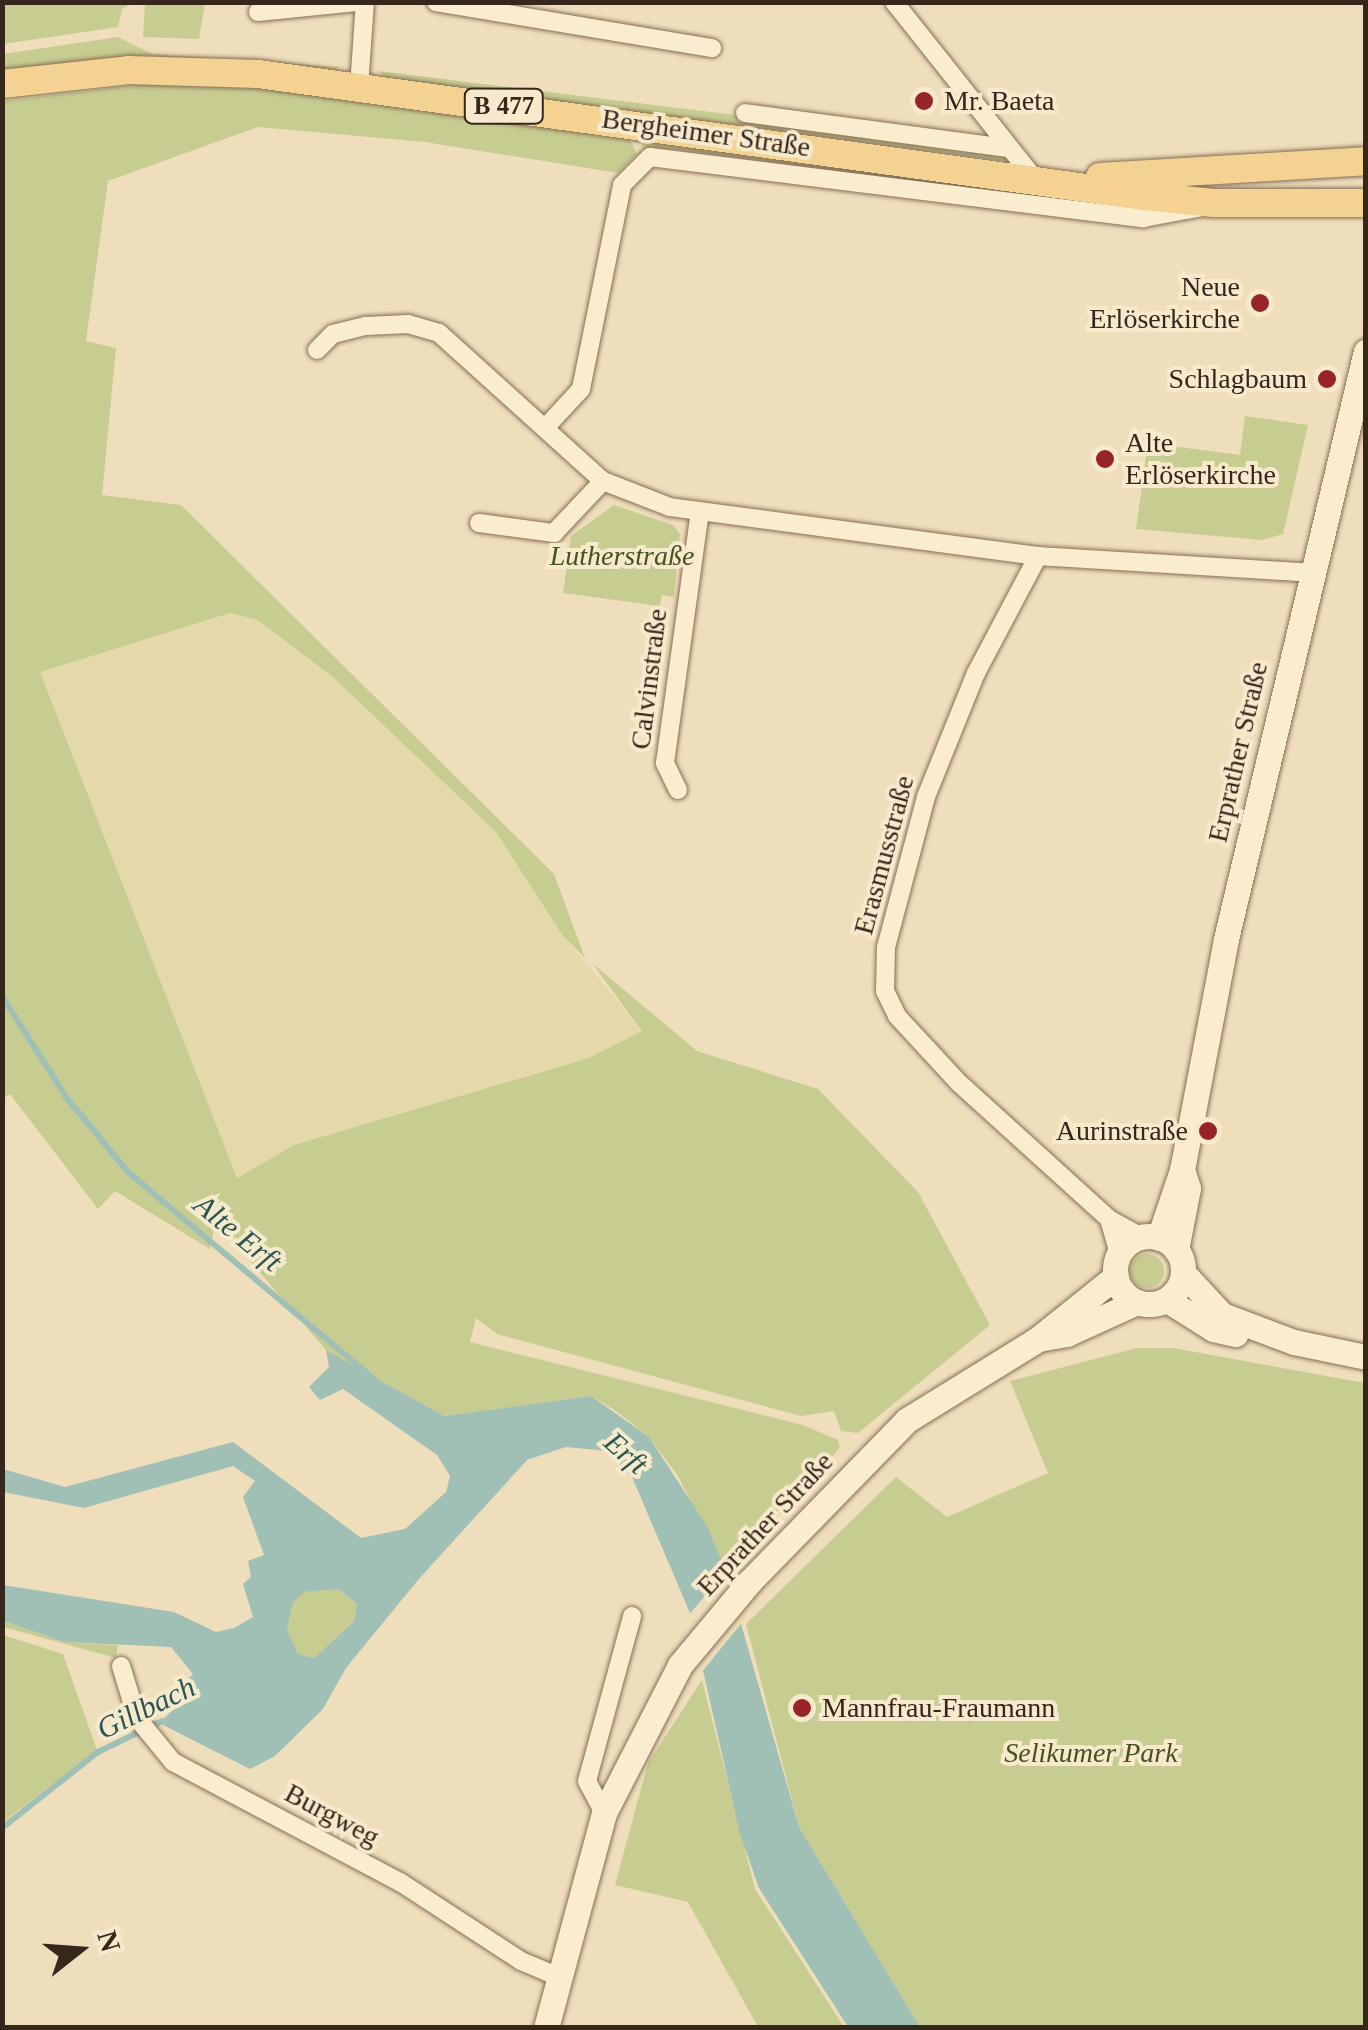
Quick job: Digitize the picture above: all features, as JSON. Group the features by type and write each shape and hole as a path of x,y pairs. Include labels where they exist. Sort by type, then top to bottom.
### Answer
{"main road":[{"name":"Bergheimer Straße","path":"2,84 196,70 358,86 1214,204 1366,203"},
{"name":"Bergheimer Straße","path":"1044,179 1366,161"},
{"name":"Erprather Straße","path":"1038,1340 1066,1334 1136,1302 1167,1300 1165,1250 1226,939 1366,351"},
{"name":"Erprather Straße","path":"546,2028 604,1812 680,1665 750,1580 914,1414 1038,1340 1117,1265 1165,1250"},
{"path":"1165,1250 1222,1315 1294,1342"},
{"path":"1117,1265 1136,1302"},
{"path":"1167,1300 1213,1329 1366,1357"}],"street":[{"path":"258,12 356,2"},
{"path":"358,86 364,2"},
{"path":"436,2 553,12 712,48"},
{"path":"894,2 1009,148 1044,179"},
{"name":"Bergheimer Straße","path":"744,112 1009,148"},
{"name":"Bergheimer Straße","path":"544,428 575,400 586,376 622,185 641,161 667,156 1142,218 1190,214 1214,204"},
{"path":"316,350 342,330 389,324 425,328 464,350 603,480 700,512 1038,556 1314,574"},
{"path":"479,523 554,532 603,480"},
{"name":"Calvinstraße","path":"678,790 665,763 700,512"},
{"name":"Erasmusstraße","path":"1038,556 976,673 936,770 899,889 884,982 897,1016 958,1084 1109,1219 1165,1250"},
{"path":"1109,1219 1117,1265"},
{"path":"604,1812 587,1781 632,1616"},
{"name":"Burgweg","path":"122,1666 137,1718 155,1746 173,1762 463,1918 522,1962 558,1977"}],"shaded area":[{"path":"230,613 258,620 334,678 496,832 563,936 643,1031 589,1058 294,1145 237,1178 39,671"}],"green space":[{"path":"3,2 133,3 122,9 118,27 3,44"},
{"path":"145,3 205,3 199,39 143,37"},
{"path":"118,37 152,54 339,67 333,72 195,58 96,59 3,72 3,54"},
{"path":"379,71 744,116 1005,155 1005,161 386,79"},
{"path":"152,83 262,88 626,132 637,154 618,173 425,142 258,127 108,181 86,341 116,348 102,495 181,505 554,874 585,958 563,936 496,832 334,678 258,620 230,613 40,672 237,1178 294,1145 589,1058 642,1031 592,963 697,1051 818,1089 918,1192 990,1325 858,1433 841,1431 834,1411 801,1416 497,1334 476,1318 470,1342 803,1425 838,1440 840,1447 824,1467 726,1571 678,1476 649,1437 616,1411 591,1396 444,1416 326,1350 216,1221 210,1249 115,1191 98,1209 10,1094 3,1099 3,101"},
{"path":"641,136 1166,208 1118,209 674,149 643,151"},
{"path":"1245,416 1308,425 1283,534 1262,540 1136,529 1148,443 1240,455"},
{"name":"Lutherstraße","path":"614,505 673,525 680,534 674,597 662,595 660,606 563,593 571,536"},
{"path":"1147,1254 1159,1259 1164,1271 1159,1283 1147,1288 1135,1283 1130,1271 1135,1259"},
{"name":"Selikumer Park","path":"1137,1348 1173,1348 1365,1383 1365,2027 920,2027 799,1827 746,1624 896,1477 947,1517 1048,1473 1010,1381"},
{"path":"338,1589 357,1604 354,1621 314,1658 298,1654 287,1630 293,1603 305,1592"},
{"path":"2,1621 64,1642 118,1645 116,1658 3,1627"},
{"path":"3,1635 63,1654 97,1750 3,1822"},
{"path":"702,1680 755,1889 844,2027 758,2027 688,1902 615,1885 648,1763"}],"water":[{"name":"Erft","path":"326,1350 444,1416 591,1396 649,1437 707,1526 726,1571 799,1827 920,2027 848,2027 759,1888 740,1834 690,1613 632,1477 607,1451 566,1447 527,1460 418,1580 346,1668 323,1709 275,1756 250,1769 159,1723 191,1693 183,1684 193,1674 171,1647 64,1642 3,1621 3,1585 174,1612 216,1632 234,1628 253,1617 243,1584 251,1577 248,1561 264,1555 243,1497 255,1481 233,1466 84,1508 3,1492 3,1469 65,1487 233,1442 361,1538 405,1529 446,1492 450,1476 437,1455 343,1389 320,1400 309,1387 329,1367","holes":["338,1589 357,1604 354,1621 314,1658 298,1654 287,1630 293,1603 305,1592"]}],"pier":[{"path":"730,1567 748,1615 701,1673 686,1618"}],"waterway":[{"name":"Alte Erft","path":"2,996 66,1097 128,1172 374,1379"},
{"name":"Gillbach","path":"2,1828 98,1752 162,1721"}],"place":[{"name":"Mr. Baeta","path":"924,101"},
{"name":"Neue Erlöserkirche","path":"1260,303"},
{"name":"Schlagbaum","path":"1327,379"},
{"name":"Alte Erlöserkirche","path":"1105,459"},
{"name":"Aurinstraße","path":"1208,1131"},
{"name":"Mannfrau-Fraumann","path":"802,1708"}]}
